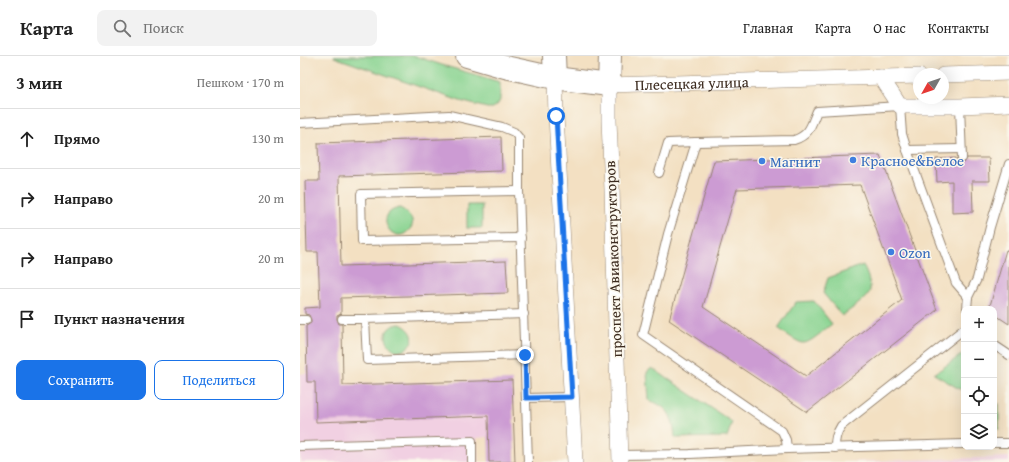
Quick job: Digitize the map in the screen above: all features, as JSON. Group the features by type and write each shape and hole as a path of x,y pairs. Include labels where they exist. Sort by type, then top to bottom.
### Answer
{"street":[{"name":"Плесецкая улица","path":"468,56 505,67 555,78 608,85 913,76"},
{"path":"554,56 575,462"},
{"name":"проспект Авиаконструкторов","path":"610,56 608,85 620,459"},
{"path":"949,75 1009,73"},
{"path":"881,77 900,106 1009,104"}],"lane":[{"path":"659,173 668,143 794,140 807,134 817,111 900,106 902,134 907,150 956,283 968,297"},
{"path":"960,106 962,158"},
{"path":"300,123 449,115 502,127 514,132 519,138 519,191 528,462"},
{"path":"696,142 668,234 643,335 782,431 786,440 787,449"},
{"path":"907,150 961,149"},
{"path":"967,306 968,297 977,279 990,226 1009,164"},
{"path":"519,191 361,194 362,241 521,238"},
{"path":"342,319 524,314"},
{"path":"366,318 366,360 525,355"},
{"path":"835,448 835,440 841,426 961,331"},
{"path":"997,347 1009,355"},
{"path":"526,398 572,397"},
{"path":"300,446 472,441 472,462"},
{"path":"997,444 1009,443"},
{"path":"620,459 690,458 787,449 961,444"}],"shaded area":[{"path":"307,373 308,382 315,382 316,422 501,416 502,430 488,430 488,437 477,438 478,462 300,462 300,374"},
{"path":"1009,457 1009,462 841,462"}],"green space":[{"path":"334,56 415,56 500,82 500,100 493,108 487,108 460,101"},
{"path":"467,205 482,205 482,228 467,228"},
{"path":"400,208 409,215 413,224 406,233 398,235 389,230 386,220 392,211"},
{"path":"863,265 870,284 869,293 842,316 823,293 828,278"},
{"path":"814,301 832,324 810,341 806,343 800,342 778,328 796,302"},
{"path":"400,324 409,330 413,339 405,350 399,351 390,346 386,335 392,326"},
{"path":"961,355 961,390 934,374"},
{"path":"652,368 732,422 727,437 675,438 673,424 668,412 660,405 649,400 647,372"},
{"path":"997,404 999,404 999,429 997,429"}],"building":[{"path":"501,137 502,171 339,176 341,266 506,261 508,293 341,298 341,314 337,316 337,319 339,324 342,324 343,385 512,380 515,462 489,462 488,416 316,422 315,382 307,382 306,326 311,323 311,320 309,315 305,314 305,308 320,307 318,252 307,252 305,181 319,181 318,143"},
{"path":"880,155 937,310 807,412 669,320 714,161","holes":["860,185 902,300 806,376 703,307 737,189"]},
{"path":"956,158 962,163 965,162 967,158 989,158 990,181 972,181 973,212 952,213 952,181 937,182 936,159"},
{"path":"1006,250 1009,251 1009,324 997,316 997,306 990,306"}],"place":[{"name":"Красное&Белое","path":"853,160"},
{"name":"Магнит","path":"762,161"},
{"name":"Ozon","path":"891,252"}],"route":[{"path":"525,355 526,398 572,397 556,116"}]}
